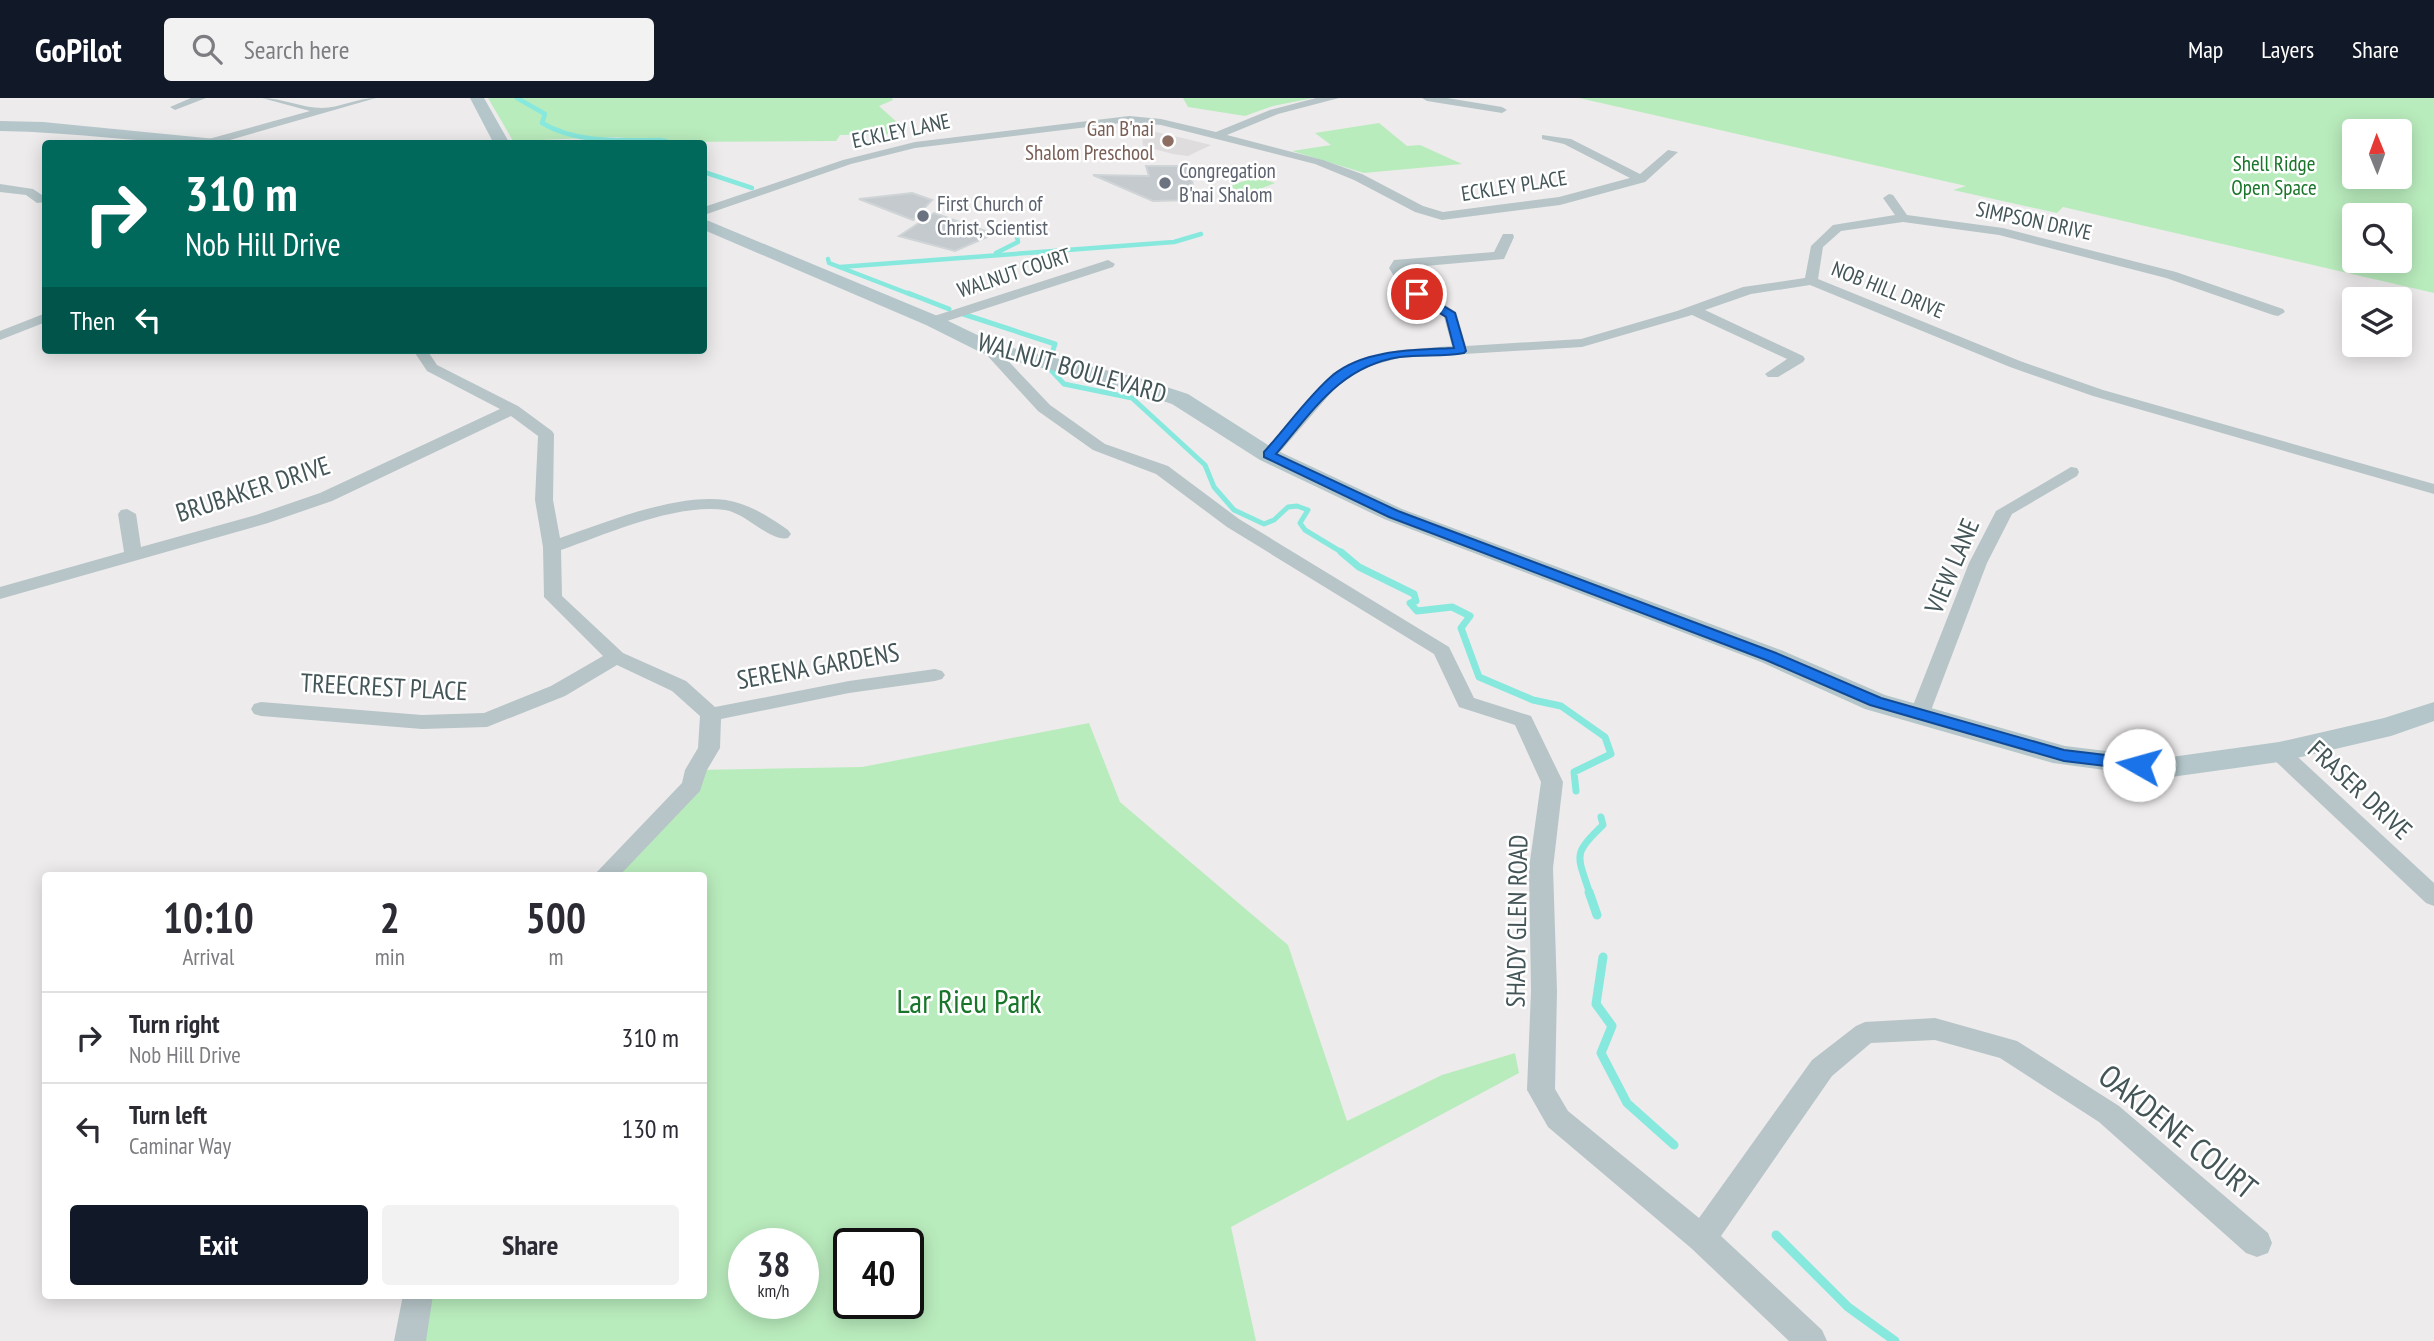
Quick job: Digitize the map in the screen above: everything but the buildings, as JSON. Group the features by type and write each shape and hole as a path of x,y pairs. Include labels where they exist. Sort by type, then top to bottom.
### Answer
{"street":[{"path":"175,107 201,98"},
{"path":"267,98 324,111"},
{"path":"223,140 371,98"},
{"path":"477,98 500,140"},
{"path":"1217,136 1265,113 1299,103 1334,98"},
{"path":"1427,98 1502,110"},
{"name":"ECKLEY LANE","path":"707,210 847,162 956,138 1129,119 1161,122 1217,136 1319,162 1358,177"},
{"path":"0,127 43,127 181,140"},
{"path":"1546,137 1567,141 1641,179"},
{"name":"ECKLEY PLACE","path":"1358,177 1419,209 1442,216 1560,201 1641,179 1672,152"},
{"path":"0,188 29,192 41,200"},
{"path":"1889,198 1903,218"},
{"name":"SIMPSON DRIVE","path":"1811,281 1817,246 1837,228 1903,218 1999,232 2171,275 2278,312"},
{"name":"WALNUT BOULEVARD","path":"707,225 933,321 989,349 1130,383 1180,400 1268,455 1393,514 1771,656 1875,702 2064,756 2164,768 2279,752 2391,726 2434,711"},
{"path":"1460,351 1451,315 1417,294 1400,279 1396,268 1399,263 1499,256 1508,237"},
{"name":"WALNUT COURT","path":"933,321 1108,264"},
{"name":"NOB HILL DRIVE","path":"1268,455 1338,376 1365,363 1399,354 1582,343 1693,310 1748,290 1811,281 2015,364 2098,393 2434,489"},
{"path":"1693,310 1798,359 1773,374"},
{"path":"0,336 42,319"},
{"name":"SHADY GLEN ROAD","path":"989,349 1044,408 1099,447 1162,470 1233,523 1442,651 1466,702 1524,721 1552,782 1541,867 1544,991 1541,1090 1558,1119 1702,1238 1811,1341"},
{"path":"423,354 432,368 512,409 547,433 544,500 552,547 552,597 616,657 679,686 710,714 709,748 696,770 692,786 609,872"},
{"name":"BRUBAKER DRIVE","path":"0,593 262,519 326,497 512,409"},
{"name":"VIEW LANE","path":"1920,713 1978,563 2005,510 2071,472"},
{"path":"552,547 679,509 724,505 758,517 782,534"},
{"path":"127,514 132,554"},
{"name":"TREECREST PLACE","path":"261,709 422,722 487,720 558,691 616,657"},
{"name":"SERENA GARDENS","path":"710,714 849,687 935,675"},
{"name":"FRASER DRIVE","path":"2279,752 2434,897"},
{"name":"OAKDENE COURT","path":"1702,1238 1822,1068 1865,1033 1935,1029 2008,1049 2109,1114 2257,1244"},
{"path":"410,1341 417,1299"}],"shaded area":[{"name":"Gan B'nai Shalom Preschool","path":"1147,130 1211,145 1188,156 1173,154 1143,146 1142,133"}],"green space":[{"path":"488,98 892,98 893,100 879,106 899,124 901,134 840,135 836,141 707,142 617,137 512,140"},
{"path":"1183,98 1313,98 1273,106 1245,116 1188,107"},
{"name":"Shell Ridge Open Space","path":"1579,98 2434,98 2434,293 2348,273 2412,273 2412,203 2342,203 2342,272 2063,207 2057,213 1953,190 1966,186"},
{"path":"1379,123 1407,146 1420,145 1462,164 1364,173 1292,151 1331,145 1315,133"},
{"path":"1255,177 1275,183 1239,197 1219,190"},
{"name":"Lar Rieu Park","path":"1089,723 1120,802 1288,945 1347,1121 1442,1075 1515,1053 1519,1073 1231,1227 1256,1341 410,1341 417,1299 707,1299 707,872 609,872 696,770 862,767"}],"waterway":[{"path":"517,98 545,114 542,123 556,130 585,138 615,140"},
{"path":"615,140 660,140"},
{"path":"707,173 752,188"},
{"path":"996,253 1018,242 1015,226"},
{"path":"840,267 1174,242 1201,234"},
{"path":"828,259 829,263 912,295"},
{"path":"908,293 949,309"},
{"path":"963,314 1055,344 1052,353"},
{"path":"1050,369 1064,384 1132,398 1205,465 1214,487 1234,510 1264,524 1274,520 1288,507 1297,506 1308,510 1300,523 1305,530 1343,553"},
{"path":"1341,552 1359,567 1414,594 1416,601 1410,603 1417,611 1452,607 1470,616 1461,628 1479,677 1533,700 1561,706 1605,737 1611,754 1574,772 1576,791"},
{"path":"1590,894 1580,856 1586,843 1603,825 1601,817"},
{"path":"1589,892 1597,915"},
{"path":"1603,957 1596,1004 1612,1026 1601,1053 1627,1103 1674,1145"},
{"path":"1776,1235 1848,1307 1895,1341"}],"place":[{"name":"Gan B'nai Shalom Preschool","path":"1168,141"},
{"name":"Congregation B'nai Shalom","path":"1165,183"},
{"name":"First Church of Christ, Scientist","path":"923,216"}],"route":[{"path":"1417,294 1451,315 1460,351 1399,354 1365,363 1338,376 1268,455 1393,514 1771,656 1875,702 2064,756 2139,765"}]}
